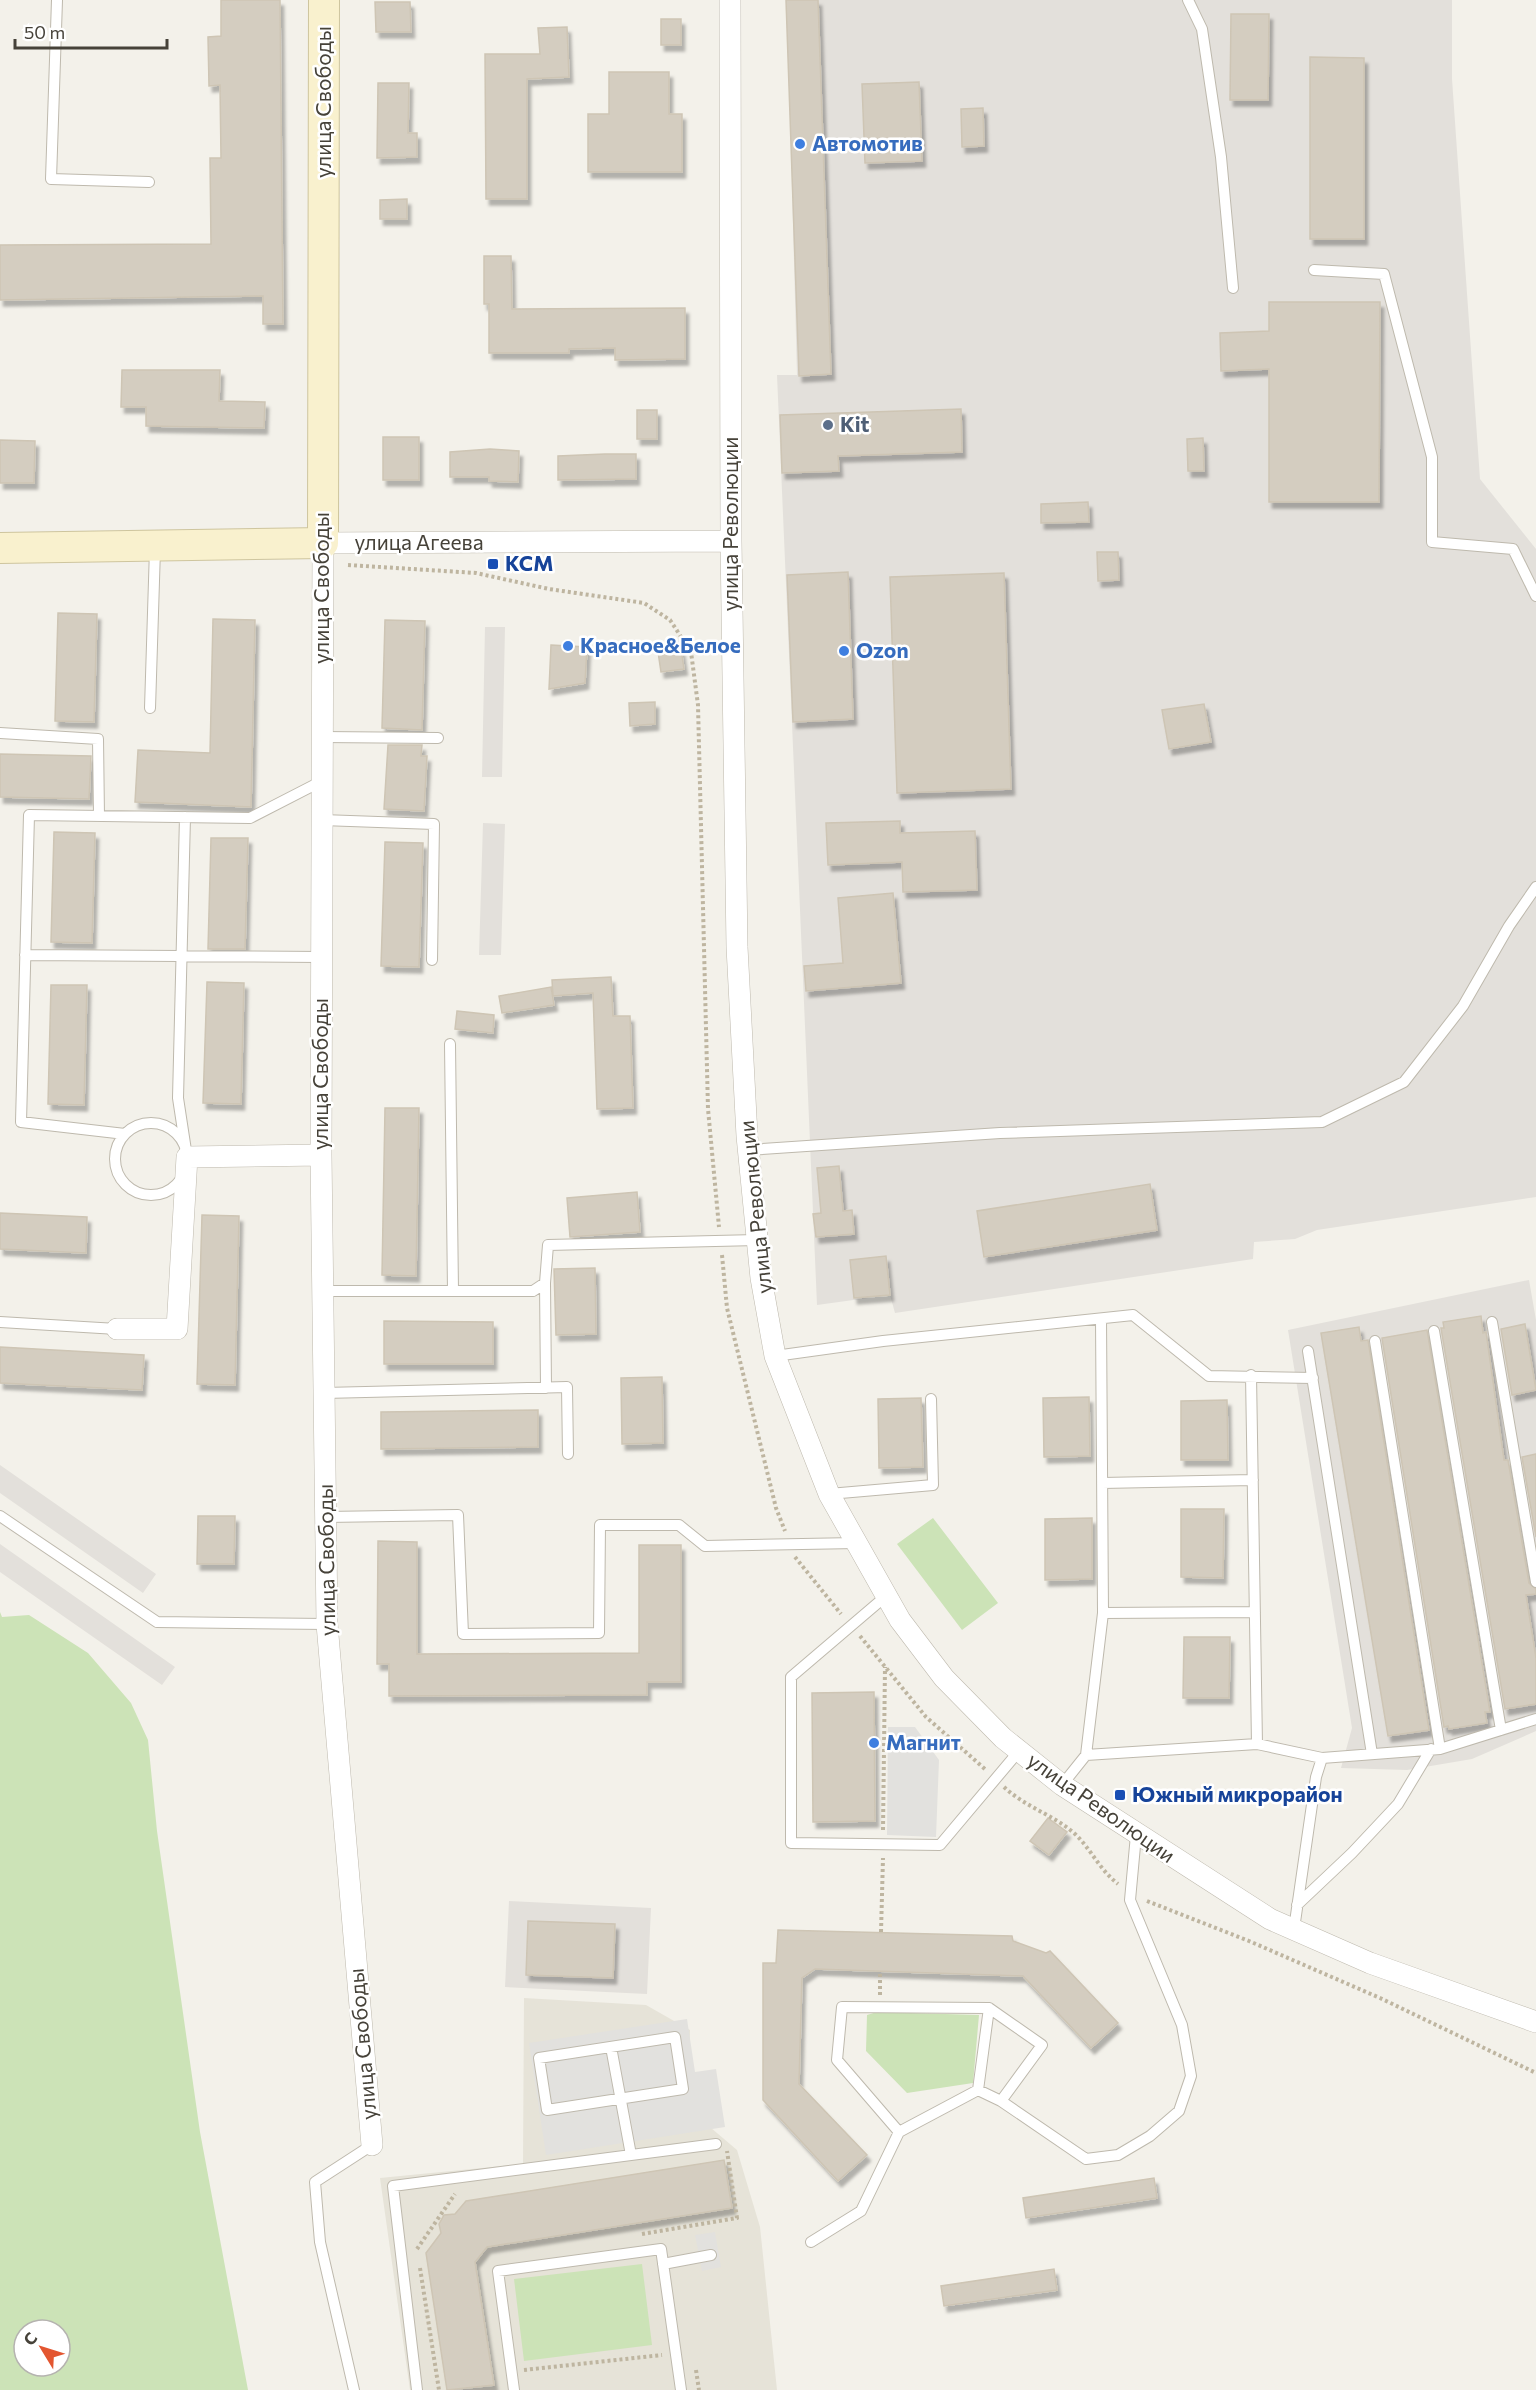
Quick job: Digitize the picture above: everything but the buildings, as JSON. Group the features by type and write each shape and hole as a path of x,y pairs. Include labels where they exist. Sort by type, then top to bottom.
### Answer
{"street":[{"name":"улица Свободы","path":"324,0 321,1155 327,1624 372,2145"},
{"name":"улица Революции","path":"730,0 731,542 737,947 748,1150 757,1240 775,1356 829,1494 900,1620 944,1678 1019,1751 1062,1785 1136,1835 1270,1919 1370,1963 1536,2022"},
{"name":"улица Агеева","path":"0,548 323,543 731,542"},
{"path":"117,1329 177,1329 187,1157 321,1155"}],"lane":[{"path":"57,0 51,179 149,182"},
{"path":"1188,0 1202,29 1221,157 1233,288"},
{"path":"1314,270 1384,274 1432,457 1432,542 1513,549 1536,596"},
{"path":"150,708 155,545"},
{"path":"0,733 98,739 99,816"},
{"path":"322,737 438,738"},
{"path":"125,1134 21,1122 29,815 250,818 322,781"},
{"path":"185,817 178,1098 187,1157 186,1169 172,1188 150,1196 138,1193 124,1183 115,1167 118,1143 134,1127 158,1124 178,1135 187,1157"},
{"path":"322,820 434,824 432,960"},
{"path":"748,1150 1000,1133 1322,1122 1404,1082 1463,1006 1509,926 1536,887"},
{"path":"25,955 321,957"},
{"path":"450,1044 453,1291"},
{"path":"546,1388 545,1282 548,1245 757,1240"},
{"path":"322,1291 533,1291 545,1282"},
{"path":"775,1356 883,1341 1133,1316 1209,1376 1251,1375 1313,1378"},
{"path":"1062,1785 1086,1755 1103,1614 1101,1319"},
{"path":"0,1322 117,1329"},
{"path":"1492,1322 1536,1582"},
{"path":"1434,1331 1501,1730"},
{"path":"1298,1905 1352,1854 1398,1804 1436,1749 1375,1341"},
{"path":"1308,1351 1372,1754"},
{"path":"1251,1375 1257,1744"},
{"path":"324,1393 567,1387 568,1454"},
{"path":"829,1494 933,1485 931,1399"},
{"path":"1102,1483 1253,1480"},
{"path":"326,1517 458,1515 463,1634 599,1633 600,1525 679,1524 705,1546 856,1543"},
{"path":"0,1516 157,1622 327,1624"},
{"path":"886,1596 791,1677 791,1843 940,1845 1019,1751"},
{"path":"1103,1614 1255,1612"},
{"path":"1086,1755 1257,1744 1322,1758 1436,1749 1536,1719"},
{"path":"1294,1929 1316,1777 1322,1758"},
{"path":"978,2090 1001,2101 1086,2159 1118,2155 1150,2136 1179,2111 1191,2076 1182,2025 1130,1900 1136,1835"},
{"path":"899,2132 837,2060 842,2007 989,2008 1042,2045 1001,2101"},
{"path":"978,2090 989,2008"},
{"path":"675,2037 683,2089 547,2110 539,2058 611,2047 675,2037"},
{"path":"611,2047 631,2155"},
{"path":"811,2242 861,2211 899,2132 978,2090"},
{"path":"354,2390 320,2242 315,2182 372,2145"},
{"path":"417,2390 393,2186 631,2155 719,2148"},
{"path":"514,2390 498,2271 662,2249 681,2390"},
{"path":"663,2264 711,2255"}],"path":[{"path":"881,1932 885,1667"},
{"path":"880,1971 880,2008"},
{"path":"439,2390 417,2247 459,2187"},
{"path":"646,2234 648,2251"},
{"path":"511,2371 662,2355 661,2344"}],"shaded area":[{"path":"787,0 1452,0 1452,79 1480,479 1536,549 1536,1197 1317,1230 1295,1239 1254,1242 1253,1259 895,1313 890,1295 817,1305 777,375 797,375"},
{"path":"485,627 505,627 502,777 482,777"},
{"path":"483,823 505,824 501,955 479,955"},
{"path":"1529,1280 1536,1320 1536,1731 1472,1759 1407,1770 1341,1768 1352,1728 1288,1330"},
{"path":"0,1465 156,1574 143,1593 0,1493"},
{"path":"0,1544 175,1667 162,1685 0,1572"},
{"path":"888,1727 915,1727 939,1760 936,1837 887,1835"},
{"path":"509,1901 651,1908 647,1994 505,1987"},
{"path":"524,1998 646,2005 690,2030 689,2074 704,2122 737,2150 760,2227 777,2390 410,2390 380,2178 523,2164"},
{"path":"687,2019 695,2072 716,2069 725,2127 546,2155 529,2043"},
{"path":"715,2232 721,2267 702,2271 695,2235"}],"green space":[{"path":"933,1518 998,1603 962,1630 897,1544"},
{"path":"0,1612 2,1617 29,1615 88,1653 131,1703 148,1740 157,1831 200,2132 248,2390 0,2390"},
{"path":"877,2012 979,2015 973,2083 907,2093 866,2051 867,2015"},
{"path":"642,2264 652,2345 524,2361 514,2279"}],"place":[{"name":"Автомотив","path":"800,144"},
{"name":"Kit","path":"828,425"},
{"name":"КСМ","path":"493,564"},
{"name":"Красное&Белое","path":"568,646"},
{"name":"Ozon","path":"844,651"},
{"name":"Магнит","path":"874,1743"},
{"name":"Южный микрорайон","path":"1120,1795"}]}
